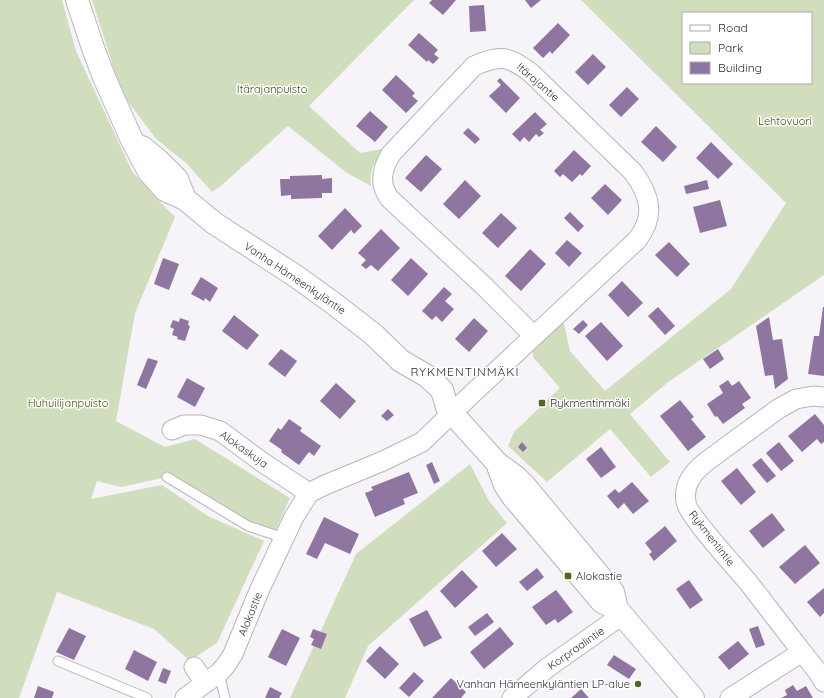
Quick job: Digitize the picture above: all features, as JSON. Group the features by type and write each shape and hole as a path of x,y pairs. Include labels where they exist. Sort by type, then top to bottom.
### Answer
{"street":[{"name":"Vanha Hämeenkyläntie","path":"77,0 104,77 132,138 149,172 156,181 165,190 185,199 214,223 297,277 373,334 401,361 416,385 431,400 450,410 497,463 505,485 514,497 602,602 619,612 693,698"},
{"name":"Itärajantie","path":"450,410 534,336 637,240 644,232 648,220 649,208 647,197 643,186 633,172 531,73 518,63 509,59 499,58 488,60 474,66 391,154 382,172 383,186 385,193 390,199 484,286 534,336"},
{"name":"Rykmentintie","path":"824,397 814,396 796,399 778,409 696,470 687,483 686,494 686,504 694,517 818,672 824,682"},
{"path":"309,493 330,482 383,461 422,442 450,410"},
{"name":"Alokaskuja","path":"172,430 184,425 201,425 220,431 262,462 309,493"},
{"name":"Alokastie","path":"185,698 212,678 226,665 233,654 259,591 284,538 294,517 309,493"},
{"name":"Korpraalintie","path":"512,698 547,668 619,612"},
{"path":"730,698 802,652"},
{"path":"194,667 212,678"}],"lane":[{"path":"167,476 248,526 284,538"},
{"path":"58,661 147,698"},
{"path":"212,678 225,698"}],"green space":[{"name":"Huhuilijanpuisto","path":"0,0 62,0 76,51 132,171 175,217 135,313 116,421 165,447 195,439 290,498 275,532 248,526 167,477 121,487 97,481 91,499 162,485 208,516 264,541 217,643 190,661 154,629 57,592 19,698 0,698"},
{"name":"Itärajanpuisto","path":"92,0 414,0 309,106 360,153 387,148 379,157 372,169 371,186 347,173 288,126 222,185 212,192 186,163 157,140 122,94"},
{"name":"Lehtovuori","path":"581,0 824,0 824,275 667,383 630,414 670,462 651,477 610,429 547,482 508,446 514,432 560,388 533,357 533,346 563,319 570,351 605,391 731,289 786,203"},
{"path":"470,464 489,501 507,523 368,646 345,698 290,698 356,554"}],"building":[{"path":"432,0 456,0 443,15 429,3"},
{"path":"525,0 541,0 531,8"},
{"path":"484,5 486,31 470,32 469,6"},
{"path":"558,23 570,35 552,54 550,51 543,58 533,48"},
{"path":"419,33 438,50 434,54 439,58 433,64 428,60 427,62 408,45"},
{"path":"593,54 606,67 588,85 575,72"},
{"path":"396,75 415,93 412,96 418,101 406,113 382,90"},
{"path":"500,78 520,98 506,113 489,96 501,85 497,81"},
{"path":"627,87 639,99 621,117 609,105"},
{"path":"370,111 388,127 375,142 356,126"},
{"path":"535,112 547,124 540,130 544,133 539,137 536,134 529,142 524,137 520,142 512,134"},
{"path":"656,126 677,147 663,162 641,142"},
{"path":"468,128 480,139 475,144 463,133"},
{"path":"711,142 733,164 718,179 696,158"},
{"path":"574,150 591,166 582,176 580,174 572,182 563,174 560,177 554,171"},
{"path":"426,155 442,169 421,192 405,178"},
{"path":"322,175 322,179 332,178 332,193 322,193 322,198 291,199 291,195 281,196 280,179 290,179 290,176"},
{"path":"465,180 481,196 459,219 443,204"},
{"path":"707,180 709,189 686,194 684,186"},
{"path":"605,184 622,200 608,215 591,198"},
{"path":"720,200 727,226 700,233 693,207"},
{"path":"345,208 362,226 354,234 351,230 332,250 318,236"},
{"path":"570,212 584,226 578,232 564,218"},
{"path":"501,213 517,228 498,248 482,233"},
{"path":"381,229 400,248 378,271 371,265 366,269 361,265 366,260 358,253"},
{"path":"567,240 582,253 569,267 555,253"},
{"path":"669,242 690,264 677,277 655,255"},
{"path":"530,249 546,264 521,291 505,276"},
{"path":"163,258 179,264 169,290 154,284"},
{"path":"411,258 428,274 408,296 391,280"},
{"path":"201,277 218,288 210,302 205,298 204,301 191,294"},
{"path":"622,281 643,303 628,317 608,295"},
{"path":"444,287 452,294 445,301 454,309 442,322 436,316 432,320 422,311"},
{"path":"658,307 675,326 665,335 648,316"},
{"path":"823,307 824,376 808,374 814,336 819,336"},
{"path":"234,315 259,335 247,350 222,331"},
{"path":"769,317 773,340 782,339 788,379 775,389 773,375 765,376 756,326"},
{"path":"180,318 189,321 188,325 190,326 185,341 177,339 178,337 172,335 174,329 170,327 173,320 179,322"},
{"path":"474,318 488,331 469,352 455,339"},
{"path":"583,320 588,325 579,334 573,329"},
{"path":"601,322 623,346 607,361 585,336"},
{"path":"281,349 297,361 285,377 268,364"},
{"path":"718,349 724,359 710,369 703,359"},
{"path":"148,358 158,361 146,389 137,385"},
{"path":"187,378 205,388 195,407 177,397"},
{"path":"728,380 732,386 739,381 751,398 742,404 745,408 723,424 717,416 715,417 707,404 723,393 719,386"},
{"path":"336,383 356,401 340,419 320,401"},
{"path":"680,400 694,417 691,419 706,437 688,451 660,416"},
{"path":"388,409 394,415 387,421 381,416"},
{"path":"815,414 824,425 824,442 821,444 817,439 802,452 788,436"},
{"path":"289,419 302,428 300,431 321,446 314,456 309,452 299,465 269,441 278,428 281,430"},
{"path":"522,442 527,448 523,452 518,447"},
{"path":"779,442 794,461 781,471 766,453"},
{"path":"601,447 616,467 601,478 586,459"},
{"path":"761,458 776,476 767,483 752,465"},
{"path":"432,462 440,481 434,484 426,465"},
{"path":"737,468 756,492 741,505 721,481"},
{"path":"409,472 418,493 403,499 405,504 375,517 365,493 373,490 371,487"},
{"path":"632,482 649,501 633,514 624,503 618,509 607,496 615,489 619,493"},
{"path":"772,513 785,530 763,548 749,531"},
{"path":"324,517 359,534 350,554 325,543 317,559 306,554"},
{"path":"665,526 677,541 654,561 649,554 652,552 645,543"},
{"path":"502,533 517,549 496,567 482,551"},
{"path":"805,545 820,563 795,584 779,567"},
{"path":"537,568 544,577 527,591 519,582"},
{"path":"462,570 478,587 455,608 440,591"},
{"path":"689,580 703,600 690,609 676,589"},
{"path":"824,588 824,613 820,617 807,602"},
{"path":"556,590 573,612 558,623 555,619 546,625 532,607"},
{"path":"427,610 442,638 424,647 409,619"},
{"path":"487,613 494,622 475,636 468,627"},
{"path":"758,626 765,645 756,648 749,629"},
{"path":"500,627 514,644 484,669 470,652"},
{"path":"69,628 86,636 74,660 56,652"},
{"path":"282,629 300,638 286,666 268,657"},
{"path":"313,629 327,634 321,649 311,645 314,639 310,637"},
{"path":"738,641 749,654 729,670 718,657"},
{"path":"380,646 399,664 385,679 366,661"},
{"path":"134,650 157,662 148,681 125,669"},
{"path":"614,655 636,669 629,679 607,665"},
{"path":"163,668 171,671 166,684 158,681"},
{"path":"414,672 424,681 409,697 399,688"},
{"path":"451,678 466,692 461,698 432,698"},
{"path":"793,685 797,691 806,686 813,698 781,698 787,695 785,690"},
{"path":"38,686 54,692 52,698 34,698"},
{"path":"270,687 282,693 279,698 265,698"},
{"path":"581,689 589,698 571,698"}],"place":[{"name":"Rykmentinmäki","path":"542,403"},
{"name":"Alokastie","path":"568,576"},
{"name":"Vanhan Hämeenkyläntien LP-alue","path":"638,684"}],"district":[{"name":"RYKMENTINMÄKI","path":"465,371"}]}
